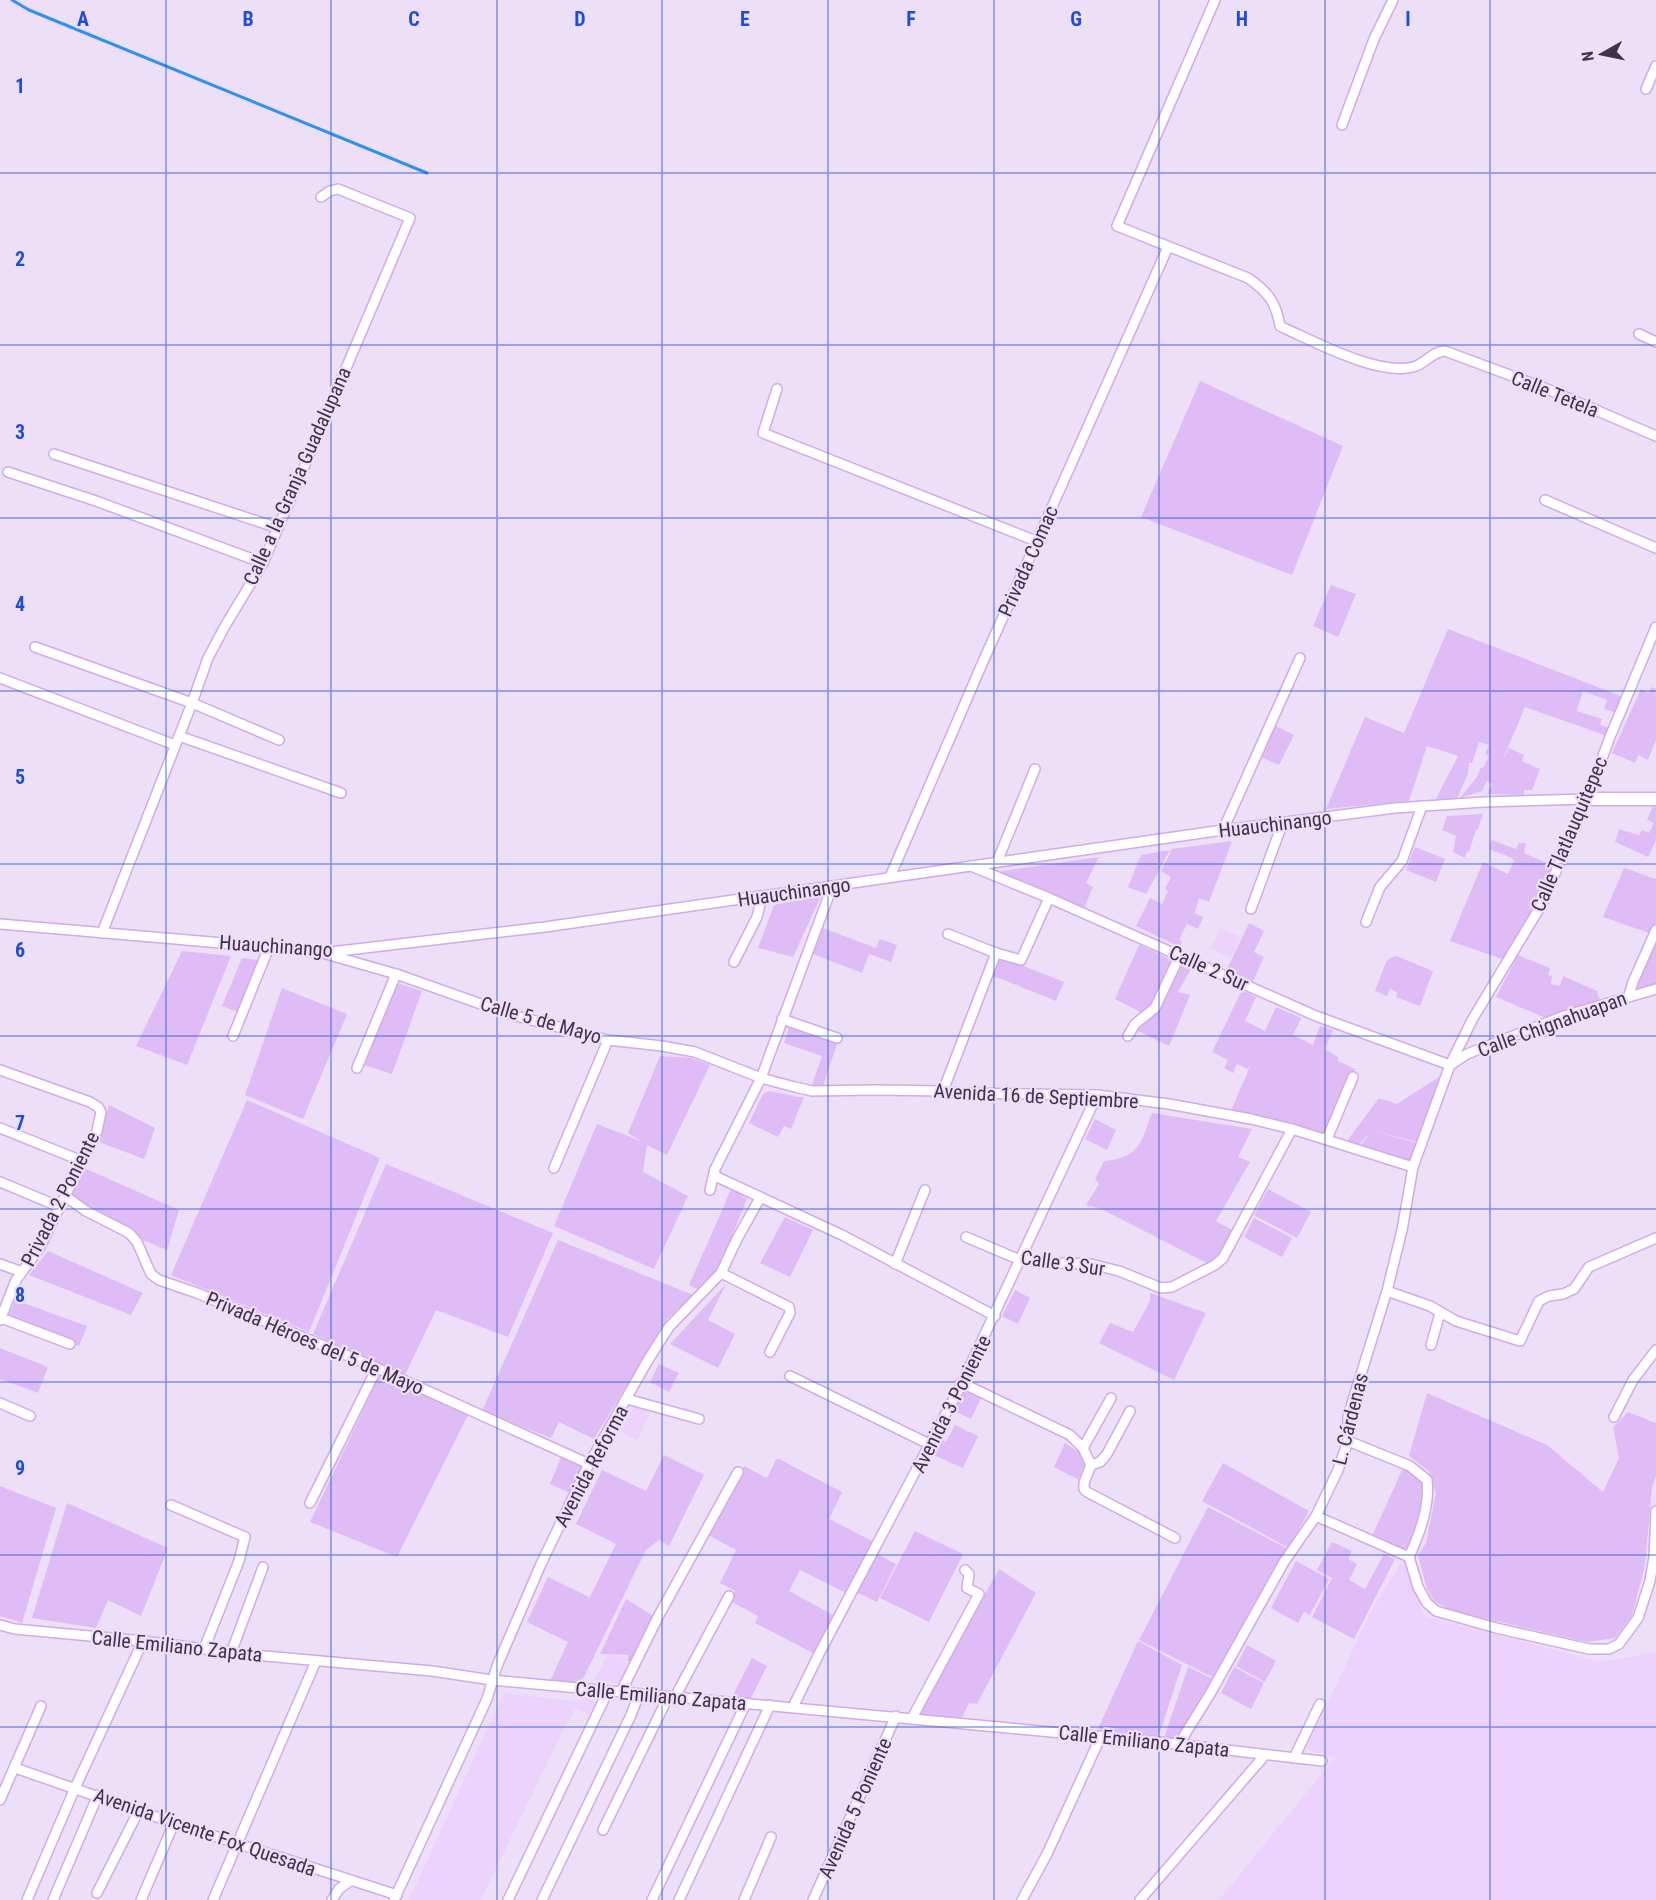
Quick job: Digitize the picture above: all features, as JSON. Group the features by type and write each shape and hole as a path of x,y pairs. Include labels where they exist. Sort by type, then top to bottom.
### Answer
{"main road":[{"path":"1587,800 1656,798"}],"street":[{"path":"1168,247 1117,226 1215,0"},
{"path":"1342,125 1374,39 1393,0"},
{"path":"1646,88 1656,66"},
{"name":"Calle a la Granja Guadalupana","path":"102,933 208,658 263,563 410,218 338,189 321,197"},
{"name":"Calle Tetela","path":"1168,247 1248,278 1262,288 1277,308 1280,326 1370,364 1413,367 1439,351 1453,353 1547,389 1656,436"},
{"name":"Privada Comac","path":"890,878 1036,541 1168,247"},
{"path":"1640,334 1656,342"},
{"path":"777,389 764,433 1036,541"},
{"path":"54,454 278,528"},
{"path":"8,472 96,501 263,563"},
{"path":"1545,500 1656,548"},
{"name":"Calle Tlatlauquitepec","path":"1450,1065 1472,1020 1542,904 1587,800 1610,736 1656,627"},
{"path":"34,647 192,703 279,740"},
{"path":"1223,830 1300,658"},
{"path":"0,678 177,741 341,793"},
{"path":"997,862 1035,769"},
{"name":"Huauchinango","path":"0,924 269,946 322,953 545,927 1283,822 1422,806 1587,800"},
{"path":"1366,921 1380,887 1402,861 1422,806"},
{"path":"1251,909 1283,822"},
{"name":"Calle 2 Sur","path":"971,866 1316,1016 1450,1065"},
{"path":"710,1190 715,1169 761,1078 832,887"},
{"path":"734,962 757,917 762,896"},
{"path":"948,934 1021,960 1049,898"},
{"path":"1629,995 1656,930"},
{"path":"233,1036 269,946"},
{"name":"Calle 5 de Mayo","path":"322,953 396,974 509,1014 608,1040 695,1052 761,1078"},
{"path":"944,1091 996,953"},
{"path":"1128,1036 1135,1024 1155,1008 1180,955"},
{"path":"357,1068 396,974"},
{"name":"Calle Chignahuapan","path":"1450,1065 1467,1054 1564,1016 1629,995 1656,989"},
{"path":"782,1019 837,1038"},
{"path":"554,1168 608,1040"},
{"name":"L. Cárdenas","path":"1179,1744 1216,1684 1284,1562 1316,1516 1338,1470 1348,1441 1348,1416 1387,1291 1402,1230 1413,1167 1450,1065"},
{"name":"Privada 2 Poniente","path":"0,1070 90,1102 101,1112 97,1131 60,1207 39,1250 16,1280 0,1319"},
{"path":"1327,1139 1353,1077"},
{"name":"Avenida 16 de Septiembre","path":"761,1078 812,1091 874,1089 1097,1095 1169,1104 1292,1129 1413,1167"},
{"name":"Avenida 3 Poniente","path":"793,1707 823,1645 962,1383 1097,1095"},
{"path":"0,1128 82,1161"},
{"name":"Calle 3 Sur","path":"966,1237 1020,1260 1091,1264 1119,1271 1161,1288 1172,1287 1215,1266 1223,1258 1292,1129"},
{"path":"715,1174 760,1198 842,1234 995,1316"},
{"path":"0,1182 60,1207"},
{"path":"895,1264 925,1190"},
{"name":"Privada Héroes del 5 de Mayo","path":"65,1196 86,1211 129,1233 137,1242 151,1274 159,1280 197,1293 377,1368 589,1464"},
{"name":"Avenida Reforma","path":"395,1897 486,1699 497,1666 541,1564 589,1464 669,1327 721,1273 760,1198"},
{"path":"1387,1291 1430,1306 1455,1321 1520,1341 1539,1301 1574,1289 1589,1267 1656,1238"},
{"path":"0,1264 22,1272"},
{"path":"721,1273 789,1307 790,1313 770,1352"},
{"path":"1431,1345 1440,1313"},
{"path":"0,1319 70,1344"},
{"path":"1614,1418 1633,1380 1656,1350"},
{"path":"310,1503 377,1368"},
{"path":"790,1376 931,1445"},
{"path":"962,1383 1070,1435 1083,1448 1091,1465 1084,1483 1084,1489 1087,1492 1175,1538"},
{"path":"1083,1448 1112,1398"},
{"path":"627,1399 699,1419"},
{"path":"0,1403 30,1416"},
{"path":"1091,1465 1100,1462 1107,1454 1130,1411"},
{"path":"1348,1441 1410,1466 1427,1480 1428,1494 1418,1537 1409,1557 1418,1587 1427,1603 1436,1611 1496,1628 1589,1649 1609,1649 1619,1644 1638,1618 1650,1581 1655,1556 1656,1511"},
{"path":"621,1692 658,1617 738,1472"},
{"path":"171,1505 245,1537 204,1649"},
{"path":"1316,1516 1409,1557"},
{"path":"231,1653 264,1567"},
{"path":"912,1718 979,1594 967,1588 969,1574 965,1570"},
{"path":"603,1830 672,1697 729,1596"},
{"name":"Calle Emiliano Zapata","path":"0,1626 231,1653 432,1671 492,1680 1101,1736 1322,1761"},
{"path":"27,1900 142,1641"},
{"path":"213,1900 316,1661"},
{"path":"508,1900 609,1691"},
{"path":"542,1900 639,1694"},
{"path":"652,1900 746,1703"},
{"path":"1294,1758 1320,1704"},
{"path":"679,1900 770,1705"},
{"path":"0,1800 41,1706"},
{"name":"Avenida 5 Poniente","path":"813,1900 896,1716"},
{"path":"1023,1900 1047,1854 1101,1736"},
{"path":"1140,1900 1265,1755"},
{"name":"Avenida Vicente Fox Quesada","path":"15,1768 395,1897"},
{"path":"53,1900 98,1796"},
{"path":"97,1893 139,1810"},
{"path":"141,1900 174,1823"},
{"path":"744,1900 771,1837"},
{"path":"332,1900 339,1889 350,1881"}],"shaded area":[{"path":"1200,381 1343,446 1292,575 1141,517"},
{"path":"1331,585 1356,594 1338,637 1313,626"},
{"path":"1448,629 1626,698 1617,713 1604,709 1607,700 1583,691 1577,711 1602,719 1600,725 1612,729 1610,737 1525,707 1501,764 1509,748 1524,755 1522,761 1540,769 1532,790 1524,790 1524,795 1487,794 1492,784 1487,781 1482,791 1460,798 1477,777 1489,756 1485,754 1489,745 1479,742 1457,799 1436,799 1458,756 1427,746 1409,801 1326,809 1365,717 1404,733"},
{"path":"1651,687 1656,689 1656,740 1648,760 1638,755 1635,763 1612,753 1641,689 1649,693"},
{"path":"1276,726 1294,735 1279,765 1261,757"},
{"path":"1653,806 1656,807 1656,840 1648,857 1615,842 1619,829 1639,835 1642,830 1649,833 1654,823 1647,820"},
{"path":"1483,814 1465,858 1453,852 1456,836 1442,830 1447,816"},
{"path":"1492,840 1516,849 1519,843 1526,843 1524,853 1555,867 1541,900 1505,960 1450,941 1483,862 1508,874 1514,861 1512,858 1489,849"},
{"path":"1232,841 1209,902 1199,898 1195,913 1203,917 1198,929 1187,924 1179,940 1182,942 1180,947 1136,926 1150,898 1162,904 1168,891 1165,889 1171,877 1161,871 1172,849"},
{"path":"1415,847 1445,859 1436,882 1406,870"},
{"path":"1170,850 1146,894 1128,887 1141,855"},
{"path":"1099,857 1086,883 1093,887 1084,908 996,872"},
{"path":"1624,868 1656,879 1656,924 1652,934 1603,917"},
{"path":"821,896 793,957 758,948 774,905"},
{"path":"1249,923 1264,931 1254,952 1264,957 1252,983 1226,971"},
{"path":"823,928 876,948 880,939 897,945 891,962 869,954 862,973 813,954"},
{"path":"1220,928 1240,937 1231,958 1211,949"},
{"path":"1656,938 1656,986 1632,991"},
{"path":"1139,945 1175,961 1153,1005 1144,1014 1115,999"},
{"path":"182,951 231,956 187,1065 136,1046"},
{"path":"1518,955 1550,968 1548,975 1552,976 1551,984 1560,986 1563,976 1597,991 1600,1001 1548,1019 1496,997"},
{"path":"998,956 1064,982 1056,1001 991,975"},
{"path":"1396,956 1433,971 1420,1006 1396,997 1397,992 1390,989 1387,996 1375,991 1386,962"},
{"path":"242,958 258,960 238,1012 222,1006"},
{"path":"1179,964 1191,969 1178,992 1190,995 1169,1046 1134,1029 1156,1009"},
{"path":"397,983 422,991 392,1074 364,1065"},
{"path":"282,988 347,1014 303,1119 245,1095"},
{"path":"1242,990 1256,997 1245,1021 1265,1031 1276,1007 1301,1018 1293,1035 1313,1045 1320,1026 1333,1030 1325,1049 1338,1057 1338,1061 1355,1069 1326,1136 1293,1124 1230,1113 1251,1064 1248,1069 1237,1064 1233,1073 1224,1068 1228,1060 1212,1052"},
{"path":"790,1024 838,1041 822,1089 812,1085 822,1056 784,1043"},
{"path":"660,1056 692,1058 710,1065 667,1155 647,1145 643,1172 688,1196 654,1269 554,1226 597,1124 641,1141 628,1133"},
{"path":"1442,1075 1417,1142 1371,1130 1416,1143 1409,1163 1359,1148 1371,1131 1358,1146 1347,1141 1379,1098 1397,1104"},
{"path":"769,1091 804,1097 791,1129 784,1126 778,1137 749,1123 763,1094"},
{"path":"247,1100 380,1158 309,1332 171,1275"},
{"path":"109,1105 155,1128 144,1159 99,1142"},
{"path":"1152,1113 1252,1129 1238,1157 1250,1162 1216,1221 1234,1231 1222,1254 1209,1264 1099,1208 1086,1205 1099,1184 1095,1179 1104,1161 1125,1156 1137,1147"},
{"path":"1095,1119 1116,1130 1107,1150 1085,1139"},
{"path":"386,1164 553,1233 508,1337 436,1310 405,1375 313,1334"},
{"path":"84,1168 179,1210 167,1250 143,1240 129,1229 72,1196"},
{"path":"731,1188 747,1199 718,1270 699,1290 689,1285"},
{"path":"1268,1189 1311,1212 1297,1238 1254,1215"},
{"path":"785,1217 813,1230 790,1277 760,1263"},
{"path":"1254,1218 1292,1238 1282,1257 1244,1237"},
{"path":"558,1240 693,1295 667,1319 594,1439 559,1422 551,1438 482,1411"},
{"path":"48,1251 143,1293 131,1315 29,1275"},
{"path":"726,1284 708,1320 735,1334 718,1368 670,1344"},
{"path":"1015,1290 1030,1298 1018,1324 1002,1316"},
{"path":"1150,1293 1206,1313 1174,1380 1099,1343 1110,1323 1133,1332 1150,1301"},
{"path":"15,1300 87,1326 79,1346 8,1316"},
{"path":"0,1348 48,1367 38,1393 0,1379"},
{"path":"659,1364 679,1373 669,1392 650,1382"},
{"path":"380,1375 468,1415 397,1557 310,1522"},
{"path":"964,1391 981,1398 971,1419 954,1411"},
{"path":"1427,1393 1547,1445 1603,1492 1619,1458 1613,1427 1628,1412 1656,1423 1656,1476 1652,1487 1645,1565 1632,1616 1615,1638 1587,1642 1453,1611 1434,1601 1427,1589 1418,1555 1426,1543 1436,1493 1429,1471 1409,1456"},
{"path":"635,1403 651,1411 637,1440 621,1432"},
{"path":"955,1425 978,1436 963,1468 931,1454 939,1438 946,1442"},
{"path":"1065,1443 1080,1453 1085,1463 1079,1480 1054,1467"},
{"path":"562,1455 585,1465 570,1493 550,1484"},
{"path":"664,1455 704,1475 669,1546 659,1540 646,1550 580,1685 550,1681 568,1642 527,1622 548,1577 589,1597 587,1603 616,1544 576,1524 602,1470 646,1491"},
{"path":"777,1458 842,1492 829,1519 874,1542 848,1594 800,1570 789,1591 833,1615 813,1653 755,1623 758,1616 730,1601 735,1591 720,1583 736,1550 708,1535 744,1466 767,1478"},
{"path":"1223,1463 1309,1511 1289,1548 1202,1501"},
{"path":"1403,1468 1409,1469 1425,1481 1425,1499 1421,1518 1407,1552 1372,1536"},
{"path":"0,1486 56,1508 22,1623 0,1616"},
{"path":"67,1503 168,1548 141,1616 108,1600 96,1628 32,1618"},
{"path":"1208,1507 1288,1549 1216,1679 1139,1640"},
{"path":"915,1531 963,1554 929,1622 880,1598"},
{"path":"1332,1542 1352,1551 1348,1559 1357,1564 1349,1580 1365,1589 1384,1554 1395,1559 1354,1639 1312,1617 1332,1578 1317,1570"},
{"path":"875,1553 896,1564 877,1602 856,1592"},
{"path":"1404,1558 1424,1616 1601,1662 1656,1652 1656,1900 1219,1900 1335,1758 1306,1749 1372,1609"},
{"path":"1296,1561 1329,1579 1310,1615 1304,1612 1298,1623 1271,1608"},
{"path":"999,1569 1036,1593 977,1704 969,1703 962,1718 917,1715"},
{"path":"626,1599 655,1617 632,1661 627,1661 628,1655 600,1654"},
{"path":"1138,1641 1182,1665 1158,1738 1098,1729"},
{"path":"1247,1645 1276,1661 1265,1682 1236,1666"},
{"path":"607,1655 626,1657 625,1663 631,1664 621,1684 594,1680 607,1659"},
{"path":"752,1658 767,1666 750,1700 732,1697"},
{"path":"1188,1667 1215,1680 1180,1741 1164,1738"},
{"path":"1234,1667 1264,1683 1251,1709 1221,1693"},
{"path":"507,1693 578,1702 581,1695 598,1704 595,1711 591,1709 590,1714 575,1709 566,1724 481,1900 409,1900 502,1697"}],"waterway":[{"path":"12,0 29,10 427,173"}]}
